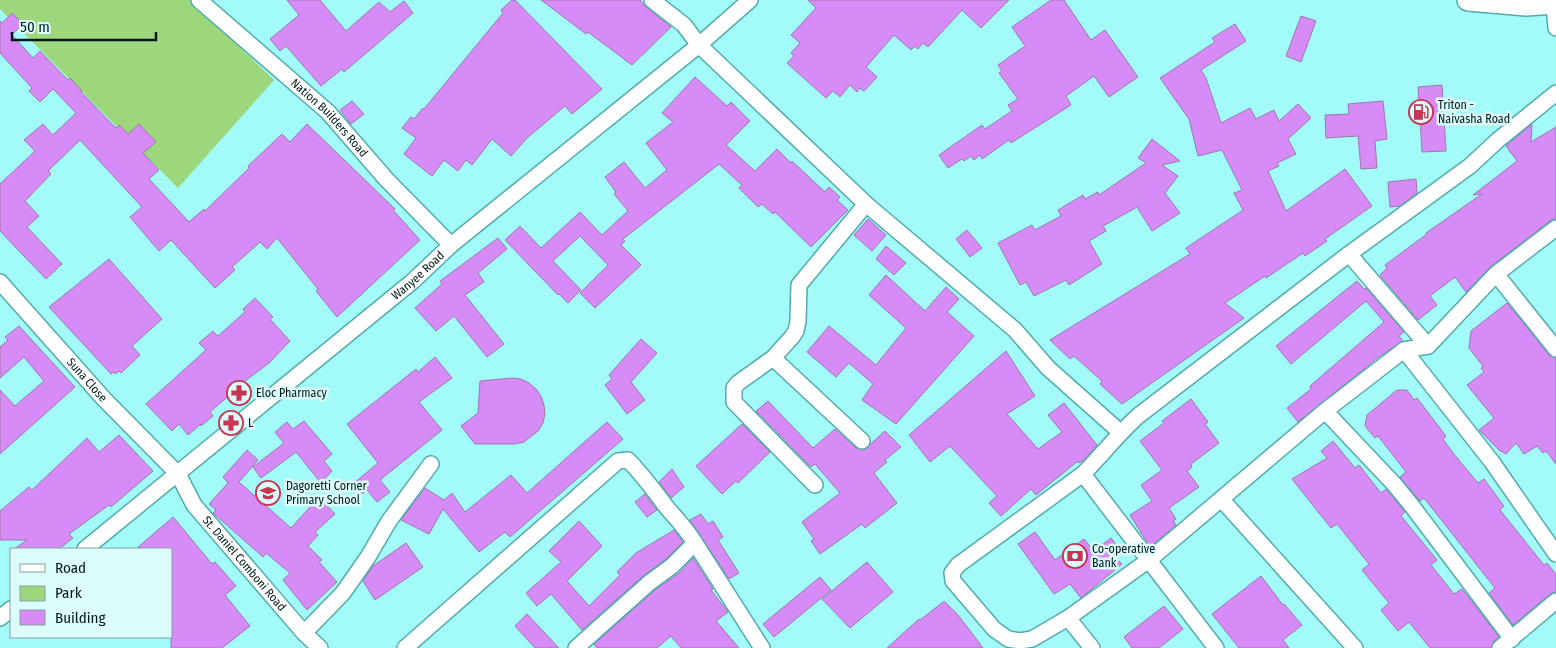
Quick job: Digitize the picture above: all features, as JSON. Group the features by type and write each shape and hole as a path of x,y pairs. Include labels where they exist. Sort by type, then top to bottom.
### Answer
{"main road":[{"path":"1468,0 1526,5 1555,4"}],"street":[{"name":"Nation Builders Road","path":"199,0 328,112 386,179 451,245"},
{"path":"652,0 684,25 699,45 866,204 1015,330 1048,368 1120,432"},
{"name":"Wanyee Road","path":"86,548 413,281 451,245 699,45 750,0"},
{"path":"1555,4 1556,28"},
{"path":"1556,93 1498,140 1470,166 1349,254 1138,416 1120,432 1083,474 958,565 952,573 953,581 994,629 1008,638 1020,641 1032,639 1068,618 1149,560 1326,411 1404,350 1428,346 1496,274 1556,228"},
{"path":"815,485 734,402 734,388 738,383 773,358 796,331 800,285 866,204"},
{"path":"1349,254 1428,346"},
{"path":"1496,274 1556,349"},
{"name":"Suna Close","path":"0,282 104,399 178,474"},
{"path":"1404,350 1492,462 1556,554"},
{"path":"773,358 862,441"},
{"path":"1326,411 1412,506 1506,643 1556,601"},
{"path":"406,648 618,461 628,460 641,473 668,509 684,525 762,648"},
{"path":"304,633 343,592 368,557 389,521 430,464"},
{"name":"St. Daniel Comboni Road","path":"178,474 194,505 304,633 320,648"},
{"path":"1083,474 1216,648"},
{"path":"1222,500 1355,648"},
{"path":"576,648 672,566 695,542"},
{"path":"0,618 10,610"},
{"path":"1068,618 1092,648"}],"green space":[{"path":"0,0 190,0 274,80 178,188 0,9"}],"building":[{"path":"287,0 320,0 346,31 379,2 390,12 404,1 413,13 344,72 342,69 321,86 286,46 280,51 270,39 299,15"},
{"path":"512,0 515,0 602,89 572,114 565,106 527,138 511,156 492,139 472,165 466,160 458,171 444,160 432,176 404,154 416,138 402,128 411,117 414,119 424,109 503,13 501,10"},
{"path":"541,0 640,0 671,27 632,65 588,32 586,34"},
{"path":"808,0 1009,0 981,28 962,10 928,47 923,43 918,49 915,46 911,50 894,35 866,67 877,77 864,91 860,88 857,92 850,85 840,97 833,91 826,98 787,63 794,56 791,53 800,43 791,35 816,8"},
{"path":"1051,0 1064,0 1091,40 1105,30 1138,77 1109,97 1094,76 1066,96 1071,105 1011,143 1009,140 982,159 980,155 974,160 971,156 964,161 962,159 948,168 939,155 982,125 985,129 1012,111 1008,105 1018,99 999,73 1002,71 998,65 1025,46 1012,27"},
{"path":"12,13 23,24 12,35 33,58 40,51 68,80 70,78 116,128 119,125 128,134 139,124 156,142 143,153 159,170 149,179 189,222 204,209 205,211 282,134 290,142 307,124 395,209 393,210 420,240 337,317 316,291 318,289 277,238 267,249 260,242 232,267 235,270 215,288 171,240 159,251 130,217 142,207 80,140 48,171 51,174 25,201 39,216 27,227 62,264 46,279 0,231 0,184 35,151 24,140 43,124 53,135 76,113 53,89 40,102 29,91 32,88 0,53 0,21 2,23"},
{"path":"1301,16 1316,21 1301,62 1286,56"},
{"path":"1235,24 1246,41 1201,70 1206,78 1221,123 1250,108 1256,119 1274,110 1279,121 1298,104 1311,118 1288,139 1296,154 1277,163 1279,166 1268,171 1286,211 1345,169 1372,206 1325,239 1327,241 1305,256 1303,253 1225,303 1244,318 1122,404 1100,384 1102,381 1074,356 1070,359 1050,340 1190,254 1186,248 1243,210 1234,193 1242,190 1222,150 1198,156 1189,119 1160,78 1215,42 1212,38"},
{"path":"695,77 727,106 731,102 750,121 726,145 755,171 777,149 825,192 829,187 840,197 837,200 848,210 811,247 775,212 773,214 762,204 758,207 739,188 742,185 719,164 623,239 625,241 621,245 641,265 595,308 580,293 608,265 580,236 553,261 581,290 568,303 505,240 520,226 541,248 580,212 602,235 628,211 614,194 616,192 605,177 624,162 645,188 667,170 646,143 673,122 662,113"},
{"path":"1442,85 1446,151 1422,152 1418,87"},
{"path":"352,101 364,114 351,124 340,110"},
{"path":"1383,101 1387,139 1375,141 1377,168 1361,169 1358,136 1326,138 1325,115 1349,114 1348,104"},
{"path":"1532,124 1531,142 1556,127 1556,218 1490,267 1466,292 1455,277 1430,296 1437,305 1418,320 1380,275 1387,268 1385,265 1426,233 1482,194 1473,195 1517,161 1506,146"},
{"path":"1152,139 1180,161 1162,165 1178,176 1165,193 1180,213 1152,231 1137,207 1103,226 1106,231 1089,241 1102,264 1069,285 1066,280 1034,296 1026,282 1020,285 998,243 1032,225 1035,230 1061,216 1058,210 1083,195 1085,199 1098,192 1099,195 1146,163 1138,158"},
{"path":"1416,179 1417,193 1400,206 1390,207 1388,182"},
{"path":"868,219 886,235 872,251 854,235"},
{"path":"967,230 982,248 970,257 956,239"},
{"path":"498,238 507,249 478,273 484,282 465,295 504,344 487,357 454,316 436,331 415,308 442,284 440,281"},
{"path":"886,246 906,263 894,275 876,259"},
{"path":"109,259 162,319 132,346 140,355 121,373 119,371 115,374 113,372 111,374 49,307"},
{"path":"886,275 925,311 946,287 959,299 947,312 974,336 896,424 862,400 873,384 849,363 836,377 807,352 829,326 876,365 906,328 869,295"},
{"path":"1357,281 1364,289 1366,288 1404,332 1399,336 1403,341 1380,356 1298,422 1287,408 1311,389 1310,386 1384,322 1366,301 1291,364 1276,346"},
{"path":"255,298 273,317 270,319 290,341 269,363 237,387 210,412 213,416 201,426 201,424 188,435 179,424 172,431 146,404 206,350 199,343 213,331 218,336 245,312 243,309"},
{"path":"1507,303 1549,355 1556,358 1556,464 1546,451 1543,453 1537,446 1524,454 1516,443 1506,454 1499,450 1479,430 1494,418 1467,385 1484,372 1481,368 1483,366 1469,348 1471,331"},
{"path":"19,326 75,387 0,454 0,390 15,406 44,381 24,357 0,378 0,347 8,340 5,337"},
{"path":"641,339 657,353 631,382 645,400 627,414 605,385 612,379 609,375"},
{"path":"1006,351 1035,396 1007,414 1038,449 1062,432 1048,415 1064,403 1097,445 1084,460 1079,463 1078,461 1036,495 1031,489 1001,516 989,503 997,496 950,446 930,462 909,435"},
{"path":"435,357 452,378 419,402 442,430 380,480 390,492 377,502 367,490 363,494 354,483 378,463 347,424 416,369 418,372"},
{"path":"521,379 529,383 541,396 545,414 543,423 538,431 524,442 515,444 475,444 461,426 478,413 480,381"},
{"path":"1397,390 1407,390 1414,400 1417,398 1446,436 1443,439 1453,453 1478,483 1484,479 1504,506 1500,510 1544,565 1547,563 1556,574 1556,592 1550,594 1513,625 1489,593 1495,588 1424,498 1420,501 1400,477 1406,472 1378,436 1375,438 1365,426 1367,415"},
{"path":"1191,399 1208,422 1205,424 1219,443 1191,464 1192,467 1187,471 1199,487 1169,508 1176,519 1173,521 1176,525 1150,547 1130,515 1152,501 1141,485 1162,470 1140,441"},
{"path":"768,401 813,448 835,429 856,448 864,450 885,431 901,447 885,460 887,462 874,473 897,503 865,528 862,524 820,554 811,541 814,539 802,522 840,493 815,464 811,467 756,411"},
{"path":"304,421 332,454 324,461 332,471 321,483 296,452 261,478 253,467 284,443 275,432 287,422 293,429"},
{"path":"607,422 623,439 510,537 505,532 479,552 443,509 429,534 401,520 425,488 444,500 452,493 465,512 511,475 527,493"},
{"path":"742,424 770,452 738,483 736,481 722,494 696,466"},
{"path":"119,435 153,471 111,507 109,505 69,534 73,538 60,548 15,548 27,540 0,540 0,511 29,487 32,490 87,438 99,452"},
{"path":"1333,441 1355,468 1359,465 1381,493 1386,489 1405,512 1401,516 1437,560 1431,565 1454,594 1462,589 1499,637 1494,641 1491,648 1430,648 1409,622 1398,631 1381,610 1389,603 1362,570 1369,564 1337,524 1331,528 1292,479 1327,458 1321,451"},
{"path":"247,450 258,460 239,482 291,528 319,497 335,514 315,532 318,535 308,546 322,560 319,562 337,582 307,610 283,580 290,573 266,553 263,557 213,513 216,510 209,504 228,483 223,477"},
{"path":"672,469 684,487 671,498 659,482"},
{"path":"645,494 657,510 647,517 635,502"},
{"path":"701,514 708,524 713,521 723,537 718,540 739,573 729,579 690,520"},
{"path":"173,517 212,564 215,562 236,586 225,595 250,626 222,648 171,648 172,548 137,548"},
{"path":"579,521 602,546 567,581 589,606 620,575 617,572 636,553 674,530 683,542 666,559 643,576 582,630 551,594 537,606 526,593 561,562 549,551"},
{"path":"1035,532 1055,560 1084,539 1094,551 1111,538 1122,551 1115,557 1122,564 1081,598 1070,584 1054,594 1018,544"},
{"path":"406,543 423,567 375,600 363,581 373,566"},
{"path":"693,558 713,589 711,590 728,612 716,621 739,648 681,648 671,636 657,648 597,648 594,644 655,590 679,573"},
{"path":"867,562 893,592 850,628 822,599"},
{"path":"1261,576 1283,605 1302,625 1283,640 1289,648 1239,648 1212,614"},
{"path":"820,577 831,590 774,637 763,624"},
{"path":"943,602 959,616 983,648 887,648 919,619"},
{"path":"1164,606 1183,629 1159,648 1132,648 1124,637"},
{"path":"527,614 559,648 535,648 515,626"}],"place":[{"name":"Triton - Naivasha Road","path":"1421,112"},
{"name":"Eloc Pharmacy","path":"239,393"},
{"name":"L","path":"231,423"},
{"name":"Dagoretti Corner Primary School","path":"268,493"},
{"name":"Co-operative Bank","path":"1075,556"}]}
